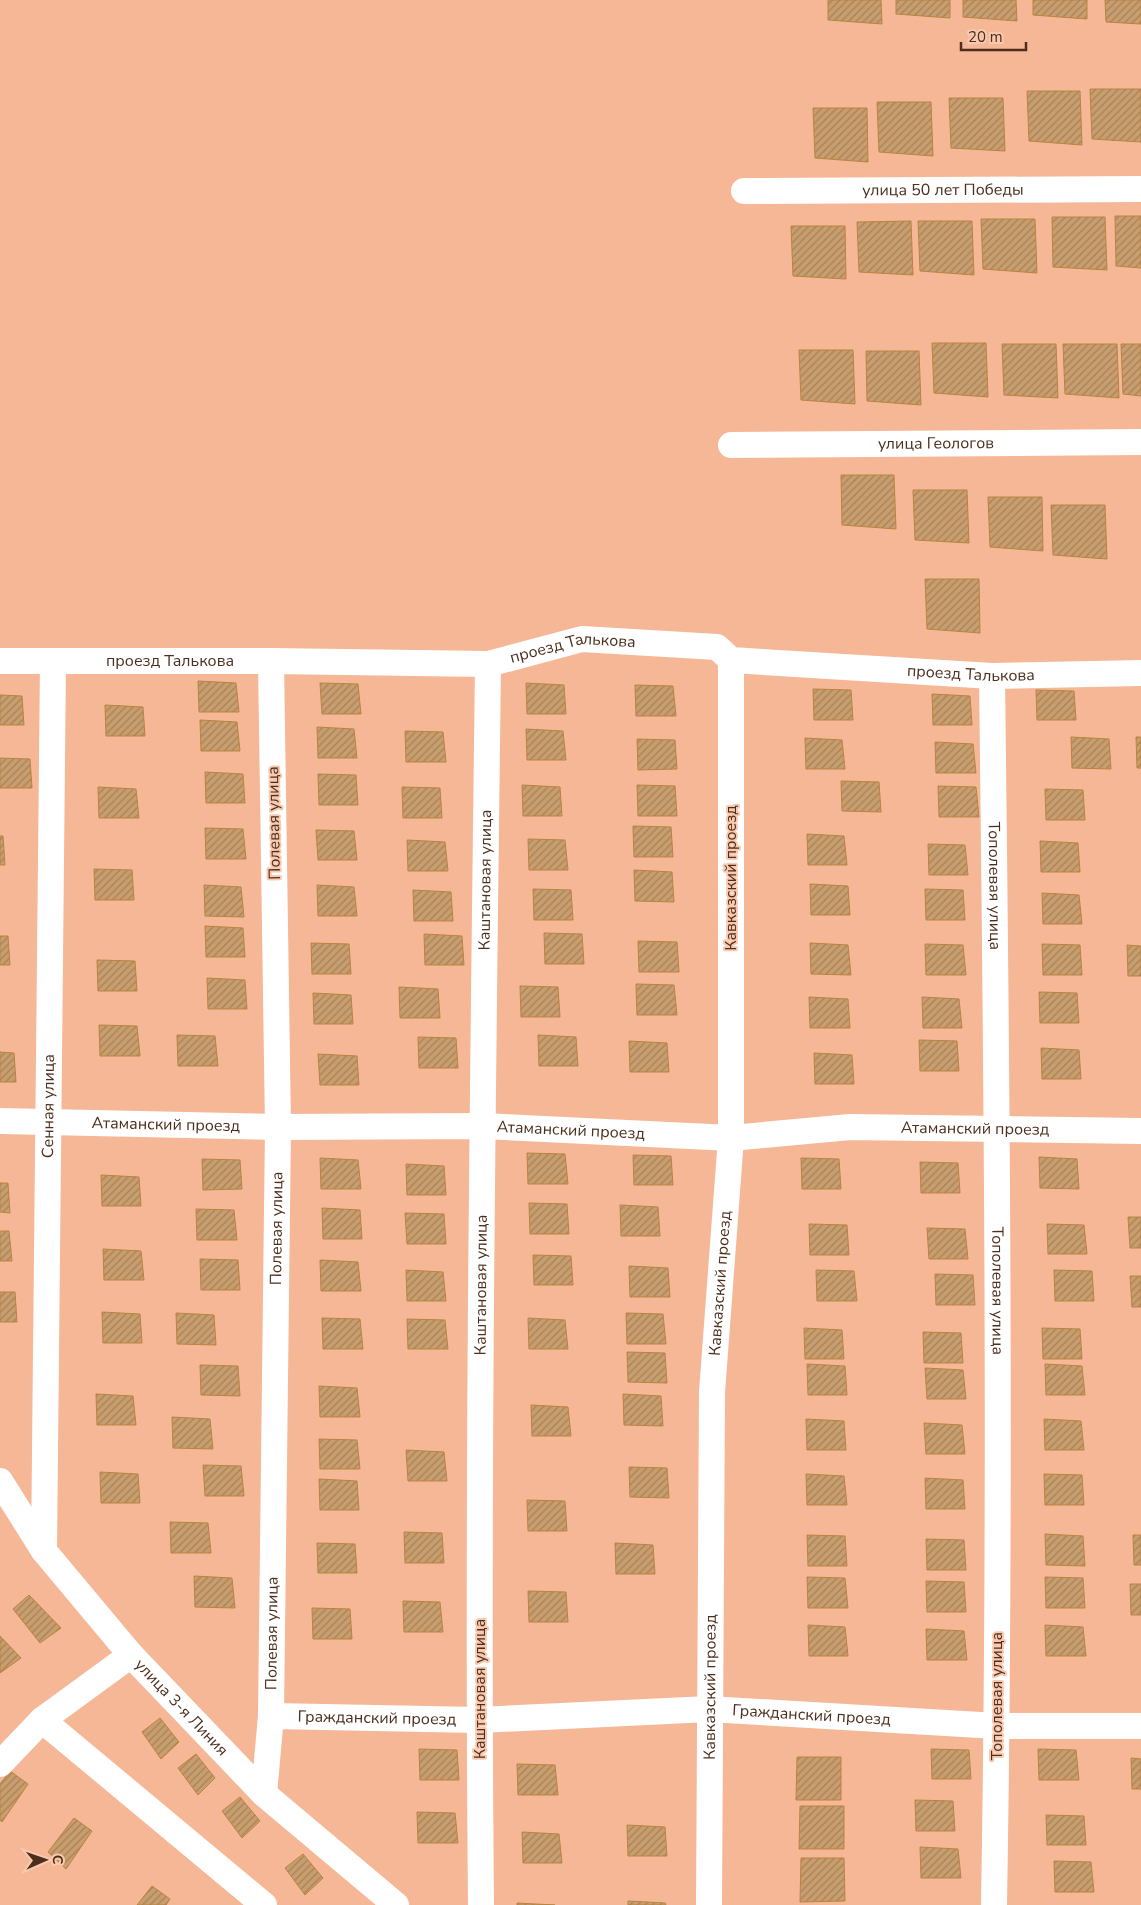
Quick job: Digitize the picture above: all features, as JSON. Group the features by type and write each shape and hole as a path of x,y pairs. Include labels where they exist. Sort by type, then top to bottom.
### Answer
{"street":[{"name":"улица 50 лет Победы","path":"744,191 1141,189"},
{"name":"улица Геологов","path":"731,445 1141,442"},
{"name":"проезд Талькова","path":"0,661 271,661 488,664 582,638 717,647 731,660 992,676 1141,673"},
{"name":"Кавказский проезд","path":"709,1905 712,1392 731,1138 731,660"},
{"name":"Сенная улица","path":"44,1551 52,661"},
{"name":"Полевая улица","path":"264,1794 272,1716 278,1127 271,661"},
{"name":"Каштановая улица","path":"481,1905 479,1720 482,1126 488,664"},
{"name":"Тополевая улица","path":"992,676 998,1130 997,1726 994,1905"},
{"name":"Атаманский проезд","path":"0,1121 278,1127 482,1126 731,1138 850,1126 1141,1132"},
{"name":"улица 3-я Линия","path":"0,1481 44,1551 131,1655 264,1794 396,1905"},
{"path":"0,1764 42,1720 131,1655"},
{"name":"Гражданский проезд","path":"272,1716 479,1720 710,1708 997,1726 1141,1726"},
{"path":"42,1720 264,1905"}],"building":[{"path":"828,0 881,0 882,24 828,20"},
{"path":"896,0 950,0 950,18 896,14"},
{"path":"963,0 1016,0 1017,21 963,17"},
{"path":"1033,0 1087,0 1087,19 1033,15"},
{"path":"1105,0 1141,0 1141,24 1106,22"},
{"path":"1090,89 1141,89 1141,142 1092,139"},
{"path":"1027,91 1080,91 1082,145 1029,141"},
{"path":"949,98 1003,98 1005,151 951,148"},
{"path":"877,102 931,102 933,156 879,152"},
{"path":"813,108 867,108 868,162 815,158"},
{"path":"1115,216 1141,216 1141,268 1116,266"},
{"path":"1052,217 1105,217 1107,270 1053,267"},
{"path":"981,219 1035,219 1037,273 983,269"},
{"path":"911,221 913,275 859,272 857,222"},
{"path":"918,221 972,221 974,275 920,271"},
{"path":"791,226 845,226 846,279 793,276"},
{"path":"932,343 986,343 988,397 934,393"},
{"path":"1002,344 1056,344 1058,398 1004,395"},
{"path":"1063,344 1117,344 1119,398 1065,394"},
{"path":"1121,344 1141,344 1141,396 1123,394"},
{"path":"799,350 853,350 855,404 801,400"},
{"path":"866,351 919,351 921,405 867,401"},
{"path":"841,475 894,475 896,529 842,525"},
{"path":"913,490 967,490 969,543 915,540"},
{"path":"988,497 1042,497 1043,551 990,547"},
{"path":"1051,505 1105,505 1107,559 1053,555"},
{"path":"925,579 979,579 980,633 927,629"},
{"path":"198,681 236,683 239,712 199,712"},
{"path":"320,683 358,684 361,714 322,714"},
{"path":"526,683 564,685 566,714 527,714"},
{"path":"635,685 673,686 676,716 636,716"},
{"path":"813,689 851,690 853,720 814,720"},
{"path":"1036,690 1074,691 1076,720 1037,720"},
{"path":"932,694 970,696 972,725 933,725"},
{"path":"0,695 22,696 24,725 0,725"},
{"path":"105,705 143,707 145,736 106,736"},
{"path":"200,720 237,722 240,751 201,751"},
{"path":"317,727 354,729 357,758 318,758"},
{"path":"526,729 563,731 566,760 527,760"},
{"path":"405,731 443,732 446,762 406,762"},
{"path":"1071,737 1109,739 1111,769 1072,768"},
{"path":"1136,737 1141,737 1141,768 1137,768"},
{"path":"805,738 842,740 845,769 806,769"},
{"path":"637,739 675,740 677,769 638,770"},
{"path":"935,742 973,744 976,773 936,773"},
{"path":"0,758 30,759 32,788 0,788"},
{"path":"205,772 243,774 245,803 206,803"},
{"path":"318,774 356,775 358,805 319,805"},
{"path":"841,781 879,782 881,812 842,811"},
{"path":"522,785 560,787 562,816 523,816"},
{"path":"637,785 675,786 677,816 638,816"},
{"path":"938,786 976,787 979,817 939,817"},
{"path":"98,787 136,789 139,818 99,818"},
{"path":"402,787 440,788 442,818 403,818"},
{"path":"1045,789 1083,790 1085,820 1046,820"},
{"path":"633,826 671,827 673,857 634,857"},
{"path":"205,828 243,829 246,859 206,859"},
{"path":"316,830 354,831 357,860 318,860"},
{"path":"807,834 844,836 847,865 808,865"},
{"path":"0,836 3,836 5,865 0,865"},
{"path":"528,839 565,840 568,870 529,870"},
{"path":"407,840 445,842 448,871 408,871"},
{"path":"1040,841 1078,843 1080,872 1041,872"},
{"path":"928,844 965,845 968,875 929,875"},
{"path":"94,869 132,870 134,900 95,900"},
{"path":"634,870 672,872 674,902 635,901"},
{"path":"810,884 848,886 850,915 811,915"},
{"path":"204,885 241,887 244,917 205,916"},
{"path":"317,885 354,887 357,916 318,916"},
{"path":"533,889 571,890 573,920 534,920"},
{"path":"925,889 963,890 965,920 926,920"},
{"path":"413,890 451,892 453,921 414,921"},
{"path":"1042,893 1079,895 1082,924 1043,924"},
{"path":"205,926 243,928 245,957 206,957"},
{"path":"544,933 582,934 584,964 545,964"},
{"path":"424,934 462,936 464,965 425,965"},
{"path":"0,936 8,936 10,965 0,965"},
{"path":"638,941 677,942 679,972 639,972"},
{"path":"311,943 349,944 351,974 312,974"},
{"path":"810,943 848,945 851,975 811,974"},
{"path":"925,944 963,945 966,975 926,975"},
{"path":"1042,944 1080,945 1082,975 1043,975"},
{"path":"1127,945 1141,946 1141,976 1128,976"},
{"path":"97,960 135,961 137,991 98,991"},
{"path":"207,978 245,980 247,1009 208,1009"},
{"path":"636,984 674,985 677,1015 637,1015"},
{"path":"520,986 558,987 560,1017 521,1017"},
{"path":"399,987 438,989 440,1018 400,1018"},
{"path":"1039,992 1077,993 1079,1023 1040,1023"},
{"path":"313,993 351,995 353,1024 314,1024"},
{"path":"809,997 848,999 850,1028 810,1028"},
{"path":"922,997 959,999 962,1028 923,1028"},
{"path":"99,1025 137,1026 140,1056 100,1056"},
{"path":"177,1035 215,1036 218,1066 178,1066"},
{"path":"538,1035 576,1037 578,1066 539,1066"},
{"path":"418,1037 456,1038 458,1068 419,1068"},
{"path":"919,1040 957,1041 959,1071 920,1071"},
{"path":"629,1041 667,1043 669,1072 630,1072"},
{"path":"1041,1048 1079,1050 1081,1079 1042,1079"},
{"path":"0,1052 14,1053 16,1082 0,1082"},
{"path":"814,1053 852,1055 854,1084 815,1084"},
{"path":"318,1054 357,1056 359,1085 320,1085"},
{"path":"527,1153 565,1154 568,1184 528,1184"},
{"path":"633,1155 671,1156 673,1185 634,1185"},
{"path":"1039,1157 1077,1159 1079,1189 1040,1188"},
{"path":"320,1158 358,1160 361,1189 321,1189"},
{"path":"801,1158 839,1159 841,1189 802,1189"},
{"path":"202,1159 240,1160 242,1189 203,1190"},
{"path":"920,1162 958,1163 960,1193 921,1193"},
{"path":"406,1164 444,1166 446,1195 407,1195"},
{"path":"101,1175 139,1177 141,1206 102,1206"},
{"path":"0,1183 8,1183 10,1213 0,1212"},
{"path":"529,1203 567,1204 569,1234 530,1234"},
{"path":"620,1205 658,1207 660,1236 621,1236"},
{"path":"322,1208 360,1210 362,1239 323,1239"},
{"path":"196,1209 234,1210 237,1240 197,1240"},
{"path":"405,1213 444,1214 446,1244 407,1244"},
{"path":"1128,1217 1141,1217 1141,1248 1130,1248"},
{"path":"809,1224 847,1225 849,1255 810,1255"},
{"path":"1047,1224 1084,1225 1087,1254 1048,1254"},
{"path":"927,1228 965,1229 968,1259 929,1259"},
{"path":"0,1231 9,1231 12,1261 0,1261"},
{"path":"103,1249 141,1251 144,1280 104,1280"},
{"path":"533,1255 571,1256 573,1285 534,1285"},
{"path":"200,1259 238,1260 240,1290 201,1290"},
{"path":"320,1260 358,1262 361,1291 321,1291"},
{"path":"629,1266 668,1268 670,1297 630,1297"},
{"path":"406,1270 443,1272 446,1301 407,1301"},
{"path":"816,1270 854,1271 857,1301 817,1301"},
{"path":"1054,1270 1092,1271 1094,1301 1055,1301"},
{"path":"935,1274 973,1275 975,1305 936,1305"},
{"path":"1130,1276 1141,1276 1141,1307 1132,1307"},
{"path":"0,1292 15,1292 17,1322 0,1322"},
{"path":"102,1312 140,1314 142,1343 103,1343"},
{"path":"176,1313 214,1315 216,1345 177,1344"},
{"path":"626,1313 663,1314 666,1344 627,1344"},
{"path":"322,1318 360,1319 363,1349 323,1349"},
{"path":"528,1318 565,1320 568,1349 529,1349"},
{"path":"407,1319 445,1320 448,1349 408,1349"},
{"path":"804,1328 842,1330 844,1359 805,1359"},
{"path":"1042,1328 1080,1329 1082,1359 1043,1359"},
{"path":"923,1332 961,1333 963,1363 924,1363"},
{"path":"627,1352 665,1353 667,1383 628,1382"},
{"path":"807,1364 845,1366 847,1395 808,1395"},
{"path":"1045,1364 1082,1366 1085,1395 1046,1395"},
{"path":"200,1365 238,1366 240,1396 201,1395"},
{"path":"925,1368 963,1370 966,1399 927,1399"},
{"path":"319,1386 357,1388 360,1417 320,1417"},
{"path":"96,1394 133,1396 136,1425 97,1425"},
{"path":"623,1394 661,1396 663,1426 624,1425"},
{"path":"531,1405 568,1407 571,1436 532,1436"},
{"path":"172,1417 210,1419 213,1449 173,1448"},
{"path":"806,1419 844,1421 846,1450 807,1450"},
{"path":"1044,1419 1081,1421 1084,1450 1045,1450"},
{"path":"924,1423 962,1425 965,1454 926,1454"},
{"path":"319,1439 357,1440 360,1469 320,1469"},
{"path":"406,1450 444,1452 447,1481 408,1481"},
{"path":"203,1465 241,1466 244,1496 205,1496"},
{"path":"629,1467 667,1468 669,1498 630,1497"},
{"path":"100,1472 138,1474 140,1503 101,1503"},
{"path":"806,1474 844,1476 847,1505 807,1505"},
{"path":"1044,1474 1082,1475 1084,1505 1045,1505"},
{"path":"925,1478 963,1480 965,1509 926,1509"},
{"path":"319,1479 357,1481 359,1510 320,1510"},
{"path":"527,1500 565,1501 567,1531 528,1531"},
{"path":"170,1522 208,1523 211,1553 171,1553"},
{"path":"404,1532 442,1533 444,1563 405,1563"},
{"path":"1045,1534 1083,1536 1085,1566 1046,1565"},
{"path":"807,1535 845,1536 847,1566 808,1566"},
{"path":"1133,1535 1141,1535 1141,1565 1134,1565"},
{"path":"926,1539 964,1540 966,1570 927,1570"},
{"path":"317,1543 355,1544 357,1573 318,1573"},
{"path":"615,1543 653,1545 655,1574 616,1574"},
{"path":"194,1576 232,1578 235,1608 195,1607"},
{"path":"807,1577 845,1578 848,1608 808,1608"},
{"path":"1045,1577 1083,1578 1085,1608 1046,1608"},
{"path":"926,1581 964,1582 966,1612 927,1612"},
{"path":"1130,1584 1141,1584 1141,1615 1131,1615"},
{"path":"528,1591 566,1592 568,1622 529,1622"},
{"path":"29,1595 61,1628 40,1643 13,1609"},
{"path":"403,1601 440,1602 443,1632 404,1632"},
{"path":"312,1608 350,1609 352,1639 313,1639"},
{"path":"808,1625 845,1627 848,1656 809,1656"},
{"path":"1045,1625 1083,1627 1086,1656 1046,1656"},
{"path":"926,1629 964,1631 967,1660 927,1660"},
{"path":"0,1636 21,1658 0,1673"},
{"path":"160,1718 179,1742 161,1759 142,1732"},
{"path":"419,1749 457,1750 459,1780 420,1780"},
{"path":"931,1749 969,1750 971,1779 932,1779"},
{"path":"1038,1749 1076,1750 1079,1780 1039,1780"},
{"path":"196,1754 215,1778 198,1795 178,1768"},
{"path":"797,1757 841,1757 841,1800 796,1800"},
{"path":"1131,1758 1141,1759 1141,1789 1132,1789"},
{"path":"517,1764 555,1765 558,1795 518,1795"},
{"path":"10,1771 28,1784 2,1822 0,1820 0,1784"},
{"path":"240,1797 260,1821 242,1838 222,1811"},
{"path":"915,1800 953,1801 955,1831 916,1831"},
{"path":"800,1806 844,1806 844,1849 799,1849"},
{"path":"417,1812 455,1813 458,1843 418,1843"},
{"path":"1046,1815 1084,1816 1086,1845 1047,1845"},
{"path":"74,1818 92,1831 66,1869 48,1852"},
{"path":"627,1825 665,1827 667,1856 628,1856"},
{"path":"522,1832 559,1834 562,1863 523,1863"},
{"path":"920,1847 958,1849 961,1878 921,1878"},
{"path":"303,1854 323,1878 305,1895 285,1868"},
{"path":"801,1858 844,1858 845,1901 800,1902"},
{"path":"1054,1861 1091,1862 1094,1892 1055,1892"},
{"path":"152,1886 170,1899 166,1905 137,1905"},
{"path":"628,1901 665,1903 666,1905 628,1905"},
{"path":"517,1903 555,1905 517,1905"}]}
